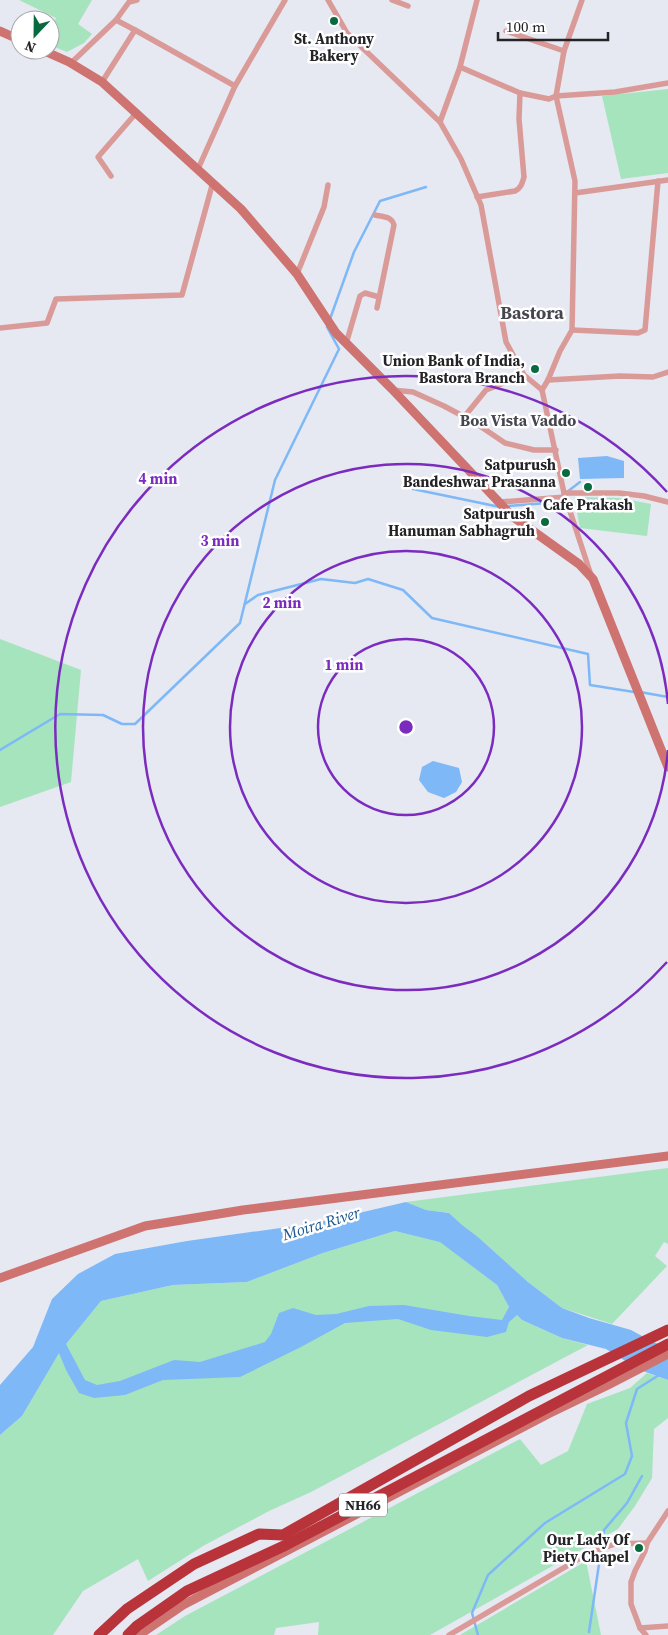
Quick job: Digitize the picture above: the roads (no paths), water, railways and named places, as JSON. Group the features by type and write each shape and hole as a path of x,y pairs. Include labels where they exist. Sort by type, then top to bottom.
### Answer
{"highway":[{"name":"NH66","path":"99,1635 127,1609 194,1564 259,1534 282,1535 529,1396 659,1334"},
{"name":"NH66","path":"128,1635 137,1626 187,1591 286,1545 605,1382 667,1347"}],"street":[{"path":"71,63 116,20 129,2 137,0"},
{"path":"198,168 235,86 285,0"},
{"path":"328,0 347,33 440,122 461,159 481,205 506,342 524,375 542,390 566,494 593,579 668,767"},
{"path":"392,0 408,6"},
{"path":"440,122 460,67 477,0"},
{"path":"542,390 572,330 576,181 556,96 564,51 582,0"},
{"path":"116,20 235,86"},
{"path":"102,82 135,30"},
{"path":"506,31 564,51"},
{"path":"60,58 102,82 242,209 296,274 336,333 346,344 512,516 579,564 593,579"},
{"path":"460,67 520,92 549,99 556,96 615,92 668,83"},
{"path":"477,197 515,191 522,184 524,178 519,118 520,92"},
{"path":"111,176 98,157 137,112"},
{"path":"575,193 668,180"},
{"path":"0,328 47,323 56,299 182,295 213,182"},
{"path":"572,330 638,333 646,330 658,182"},
{"path":"296,274 324,207 328,185"},
{"path":"375,215 389,218 394,225 376,308"},
{"path":"346,344 360,296 365,293 379,297"},
{"path":"548,380 620,376 653,377 668,372"},
{"path":"464,417 486,390 524,375"},
{"path":"392,390 413,392 464,417 505,443 534,450 556,450"},
{"path":"502,505 566,494 619,493 644,496 668,502"},
{"path":"0,1278 145,1226 243,1210 668,1156"},
{"path":"659,1334 668,1326"},
{"path":"138,1635 183,1605 548,1414 605,1382"},
{"path":"646,1635 640,1628 630,1604 631,1582 647,1542 668,1511"},
{"path":"449,1635 589,1553 615,1544 647,1542"},
{"path":"640,1628 668,1626"}],"water":[{"path":"607,456 624,461 624,478 580,479 578,458"},
{"path":"433,761 459,768 462,782 456,792 444,798 428,792 419,780 422,767"},
{"name":"Moira River","path":"406,1202 426,1210 449,1213 528,1282 562,1308 631,1330 653,1342 668,1347 668,1380 640,1370 606,1349 562,1338 522,1320 517,1315 509,1322 506,1332 487,1337 431,1330 398,1319 345,1323 240,1377 163,1380 125,1395 94,1398 79,1393 59,1353 22,1416 0,1435 0,1385 33,1347 52,1299 78,1274 115,1254 187,1241 316,1223","holes":["395,1231 440,1242 497,1285 509,1307 502,1320 404,1305 369,1306 336,1314 316,1315 293,1308 279,1313 271,1334 265,1342 200,1362 174,1360 120,1381 97,1385 85,1380 66,1344 101,1301 173,1285 247,1282 323,1253"]}],"waterway":[{"path":"330,319 354,252 380,201 426,187"},
{"path":"0,750 60,714 103,715 122,724 135,724 240,623 275,480 339,349 327,327 328,324"},
{"path":"567,492 580,482"},
{"path":"413,489 500,507"},
{"path":"508,506 560,502 563,498"},
{"path":"245,604 258,595 321,579 355,583 368,579 403,590 432,618 588,654 590,685 634,692"},
{"path":"640,692 668,697"},
{"path":"478,1635 472,1613 488,1575 545,1523 625,1474 632,1456 626,1423 637,1389 659,1375"},
{"path":"589,1632 604,1530 627,1503 642,1476"}],"place":[{"name":"St. Anthony Bakery","path":"334,21"},
{"name":"Union Bank of India, Bastora Branch","path":"535,369"},
{"name":"Satpurush Bandeshwar Prasanna","path":"566,473"},
{"name":"Cafe Prakash","path":"588,487"},
{"name":"Satpurush Hanuman Sabhagruh","path":"545,522"},
{"name":"Our Lady Of Piety Chapel","path":"639,1548"}],"district":[{"name":"Bastora","path":"532,312"},
{"name":"Boa Vista Vaddo","path":"518,420"}]}
